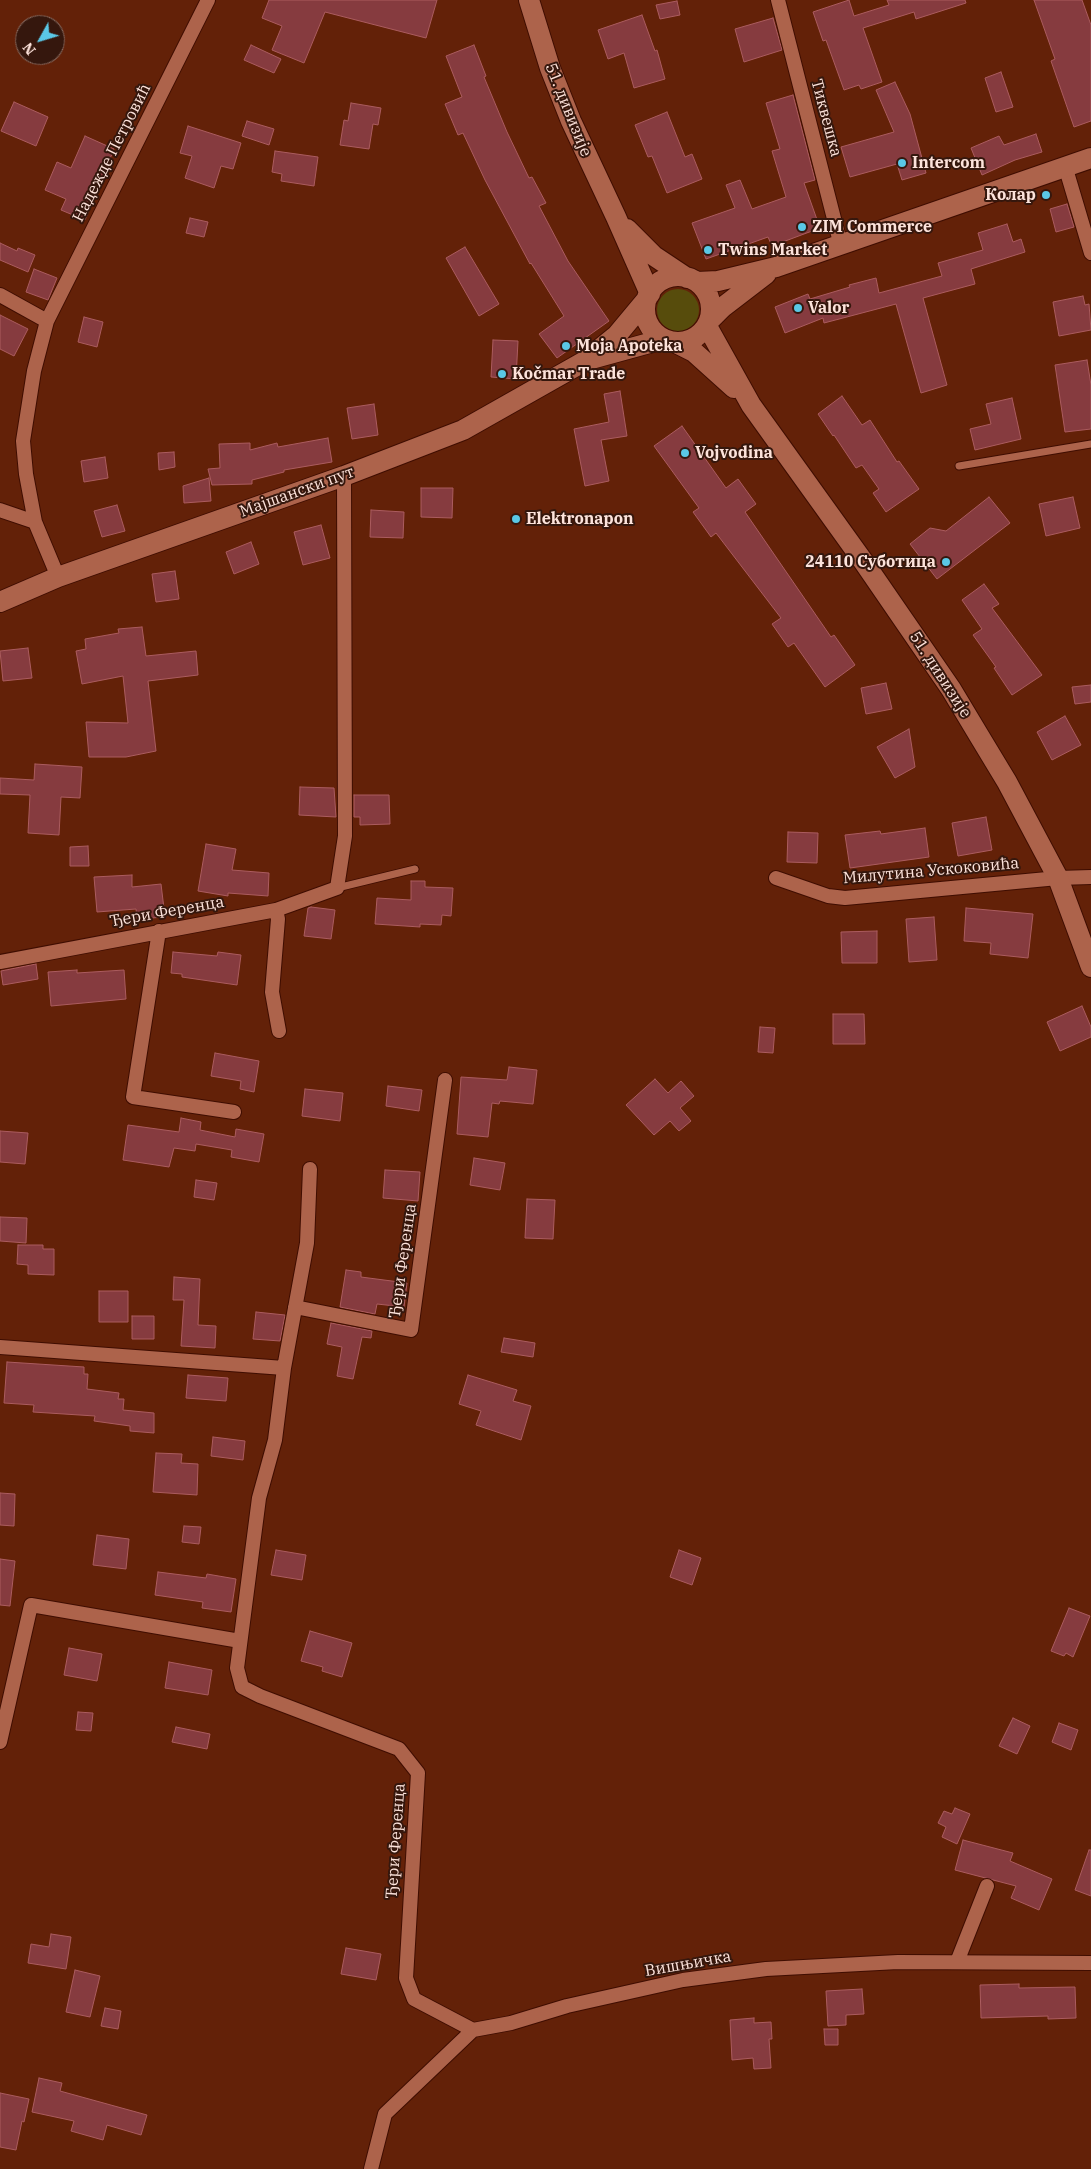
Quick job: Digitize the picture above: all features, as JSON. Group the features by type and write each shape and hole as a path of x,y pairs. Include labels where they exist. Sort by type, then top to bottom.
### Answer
{"street":[{"name":"Надежде Петровић","path":"58,577 35,522 22,441 34,371 47,322 208,0"},
{"name":"51. дивизије","path":"529,0 550,68 570,120 616,217 648,296"},
{"name":"Тиквешка","path":"778,0 841,246"},
{"path":"776,267 744,289 723,307 695,338 686,342 669,341 650,326 645,308 648,296 658,283 667,278 676,276 692,280 726,279 776,267 1091,158"},
{"path":"1066,168 1091,253"},
{"name":"51. дивизије","path":"616,217 654,256 692,280"},
{"path":"692,280 705,290 710,300 711,311 708,323"},
{"path":"0,295 47,322"},
{"name":"Мајшански пут","path":"0,602 58,577 344,476 463,430 585,361 617,335 648,296"},
{"name":"51. дивизије","path":"708,323 751,405 951,688 1007,782 1058,878 1091,967"},
{"name":"51. дивизије","path":"669,341 694,352 751,405"},
{"name":"Мајшански пут","path":"585,361 669,341"},
{"path":"337,888 345,836 344,476"},
{"path":"0,510 35,522"},
{"name":"Милутина Ускоковића","path":"776,878 828,896 845,898 1091,876"},
{"name":"Ђери Ференца","path":"0,962 276,910 337,888"},
{"path":"276,910 278,919 272,992 279,1031"},
{"path":"159,931 133,1097 234,1112"},
{"name":"Ђери Ференца","path":"295,1307 411,1330 445,1080"},
{"name":"Ђери Ференца","path":"310,1169 307,1243 284,1368 275,1440 259,1498 237,1668 242,1687 260,1696 399,1749 418,1773 406,1978 414,1999 473,2030"},
{"path":"0,1347 284,1368"},
{"path":"0,1742 31,1605 240,1641"},
{"path":"957,1962 988,1886"},
{"name":"Вишњичка","path":"473,2030 511,2023 567,2006 683,1980 766,1969 898,1962 1091,1963"},
{"path":"371,2169 386,2114 473,2030"}],"lane":[{"path":"959,466 1091,444"},
{"path":"337,888 415,869"}],"shaded area":[{"path":"682,289 690,292 696,298 699,310 696,322 690,328 674,331 666,328 660,322 657,306 660,298 666,292"}],"building":[{"path":"269,0 437,0 426,38 325,12 304,63 272,50 282,26 262,18"},
{"path":"849,0 854,16 889,5 887,0 965,0 966,3 916,19 914,12 863,28 882,82 861,89 859,85 844,90 826,40 823,41 813,12"},
{"path":"1034,0 1082,0 1091,25 1091,121 1074,127 1051,61 1055,59"},
{"path":"677,1 680,15 660,19 656,5"},
{"path":"642,15 655,51 657,50 665,79 634,88 624,53 608,59 598,30"},
{"path":"773,18 782,50 744,62 735,29"},
{"path":"251,45 281,59 274,73 244,60"},
{"path":"474,45 486,76 484,77 507,132 529,178 532,177 546,203 539,206 568,261 609,321 557,358 539,334 564,316 530,264 485,180 463,133 458,135 445,104 462,97 446,56"},
{"path":"1001,72 1013,107 996,112 985,78"},
{"path":"895,82 910,114 926,173 902,180 897,164 850,177 841,147 894,132 876,90"},
{"path":"793,95 815,180 804,183 820,228 772,246 768,237 706,259 692,223 735,208 726,185 740,180 752,209 786,197 772,151 780,149 766,103"},
{"path":"14,102 48,117 36,146 1,131"},
{"path":"351,103 381,108 378,125 373,124 369,149 340,145 344,120 348,121"},
{"path":"667,112 685,157 692,154 702,179 667,193 652,156 648,157 635,125"},
{"path":"247,121 274,129 269,145 242,136"},
{"path":"188,126 241,143 233,169 221,166 214,188 185,178 192,156 180,153"},
{"path":"1036,134 1042,152 1015,160 982,175 971,148 999,136 1004,145"},
{"path":"85,136 114,149 85,220 61,210 66,199 45,190 57,162 71,168"},
{"path":"275,151 318,157 314,186 281,181 282,174 272,172"},
{"path":"1067,204 1074,227 1056,232 1050,209"},
{"path":"190,218 208,222 204,237 186,233"},
{"path":"1007,224 1013,242 1021,239 1025,252 971,269 975,284 923,298 947,385 921,393 896,304 824,323 823,318 785,333 775,307 808,294 810,299 850,287 849,285 876,278 879,293 942,276 938,263 983,250 978,233"},
{"path":"0,243 17,251 18,248 35,255 28,272 0,260"},
{"path":"465,247 499,304 479,316 446,258"},
{"path":"34,269 57,278 48,300 26,292"},
{"path":"1083,296 1085,305 1089,304 1091,330 1059,336 1053,302"},
{"path":"0,315 28,329 14,356 0,349"},
{"path":"84,317 103,322 97,347 78,342"},
{"path":"493,340 518,341 516,379 491,377"},
{"path":"1087,360 1091,385 1091,429 1065,432 1055,365"},
{"path":"620,391 627,436 601,440 609,481 585,486 574,429 609,422 604,394"},
{"path":"842,396 862,425 870,420 897,462 899,461 919,489 886,512 873,493 879,489 862,465 856,468 818,414"},
{"path":"1012,398 1021,439 975,450 970,429 991,424 986,404"},
{"path":"374,404 378,435 352,439 347,408"},
{"path":"682,426 726,488 738,479 756,504 745,512 831,637 834,635 855,665 825,687 794,643 788,647 772,624 781,618 716,533 711,537 693,512 699,508 654,446"},
{"path":"328,438 332,462 284,470 284,472 252,480 252,484 212,485 208,469 220,468 219,444 250,443 250,450 277,443 278,447"},
{"path":"174,452 175,467 159,470 158,453"},
{"path":"105,457 108,478 84,482 81,461"},
{"path":"209,478 211,501 184,503 183,486"},
{"path":"421,488 453,488 452,518 421,517"},
{"path":"989,497 1010,523 937,579 910,544 930,528 946,531"},
{"path":"1073,497 1080,528 1046,536 1039,504"},
{"path":"117,505 125,531 102,537 94,511"},
{"path":"371,510 404,512 403,538 370,537"},
{"path":"321,525 330,558 303,565 294,532"},
{"path":"251,542 259,564 234,574 226,552"},
{"path":"175,571 179,599 156,602 152,574"},
{"path":"984,584 999,604 992,608 1042,675 1012,695 994,668 996,667 973,635 982,629 962,600"},
{"path":"142,627 146,656 196,651 198,675 148,681 156,751 126,757 89,757 86,722 128,723 123,676 82,684 76,651 86,649 85,639 119,633 118,629"},
{"path":"28,648 32,678 3,681 0,651"},
{"path":"886,683 892,709 866,714 861,688"},
{"path":"1091,685 1091,702 1075,704 1072,687"},
{"path":"1065,716 1081,745 1052,760 1037,732"},
{"path":"909,729 915,767 895,778 877,747"},
{"path":"35,764 82,767 80,798 61,797 59,835 28,833 30,795 0,794 0,778 34,780"},
{"path":"300,787 334,788 336,817 299,815"},
{"path":"354,795 389,795 390,824 360,825 360,817 354,817"},
{"path":"986,817 992,850 958,856 952,823"},
{"path":"925,828 929,857 850,868 845,835 880,831 881,834"},
{"path":"788,832 818,833 817,863 787,862"},
{"path":"206,844 236,849 232,870 269,873 268,896 228,893 228,896 198,891"},
{"path":"88,846 89,866 70,866 70,847"},
{"path":"132,875 132,887 161,884 165,917 137,919 136,909 97,912 94,877"},
{"path":"411,881 425,881 425,887 453,888 451,916 442,915 441,925 420,924 420,927 375,924 377,898 411,900"},
{"path":"308,908 335,910 331,939 304,936"},
{"path":"966,908 1033,914 1028,958 990,954 991,943 964,941"},
{"path":"934,917 937,960 909,962 906,919"},
{"path":"877,931 877,963 842,963 841,932"},
{"path":"173,952 217,956 218,952 241,955 237,985 182,977 182,974 171,973"},
{"path":"36,964 38,979 3,985 1,971"},
{"path":"77,970 77,973 124,970 126,999 51,1006 48,972"},
{"path":"1082,1006 1091,1027 1091,1037 1060,1051 1047,1022"},
{"path":"833,1014 864,1014 865,1044 833,1044"},
{"path":"760,1027 775,1028 773,1053 758,1052"},
{"path":"215,1053 259,1061 254,1092 240,1089 241,1081 211,1076"},
{"path":"509,1067 537,1070 533,1104 500,1101 499,1104 492,1103 488,1137 457,1134 461,1077 507,1080"},
{"path":"655,1079 668,1093 681,1081 694,1096 680,1108 691,1121 679,1131 670,1121 654,1135 626,1105"},
{"path":"388,1086 422,1090 419,1111 386,1106"},
{"path":"305,1089 343,1093 340,1121 302,1116"},
{"path":"181,1118 201,1122 200,1130 235,1137 236,1129 264,1134 259,1162 231,1157 232,1150 196,1144 195,1151 174,1148 169,1167 123,1160 128,1125 179,1132"},
{"path":"0,1131 28,1133 25,1164 0,1162"},
{"path":"474,1158 505,1163 500,1190 470,1185"},
{"path":"385,1170 420,1172 418,1201 383,1198"},
{"path":"196,1180 217,1183 214,1200 194,1197"},
{"path":"527,1199 555,1200 553,1239 525,1238"},
{"path":"0,1217 27,1218 26,1243 0,1241"},
{"path":"18,1245 43,1245 43,1249 54,1249 54,1275 28,1274 28,1265 17,1264"},
{"path":"346,1270 361,1272 361,1277 407,1283 404,1307 377,1304 375,1314 340,1307"},
{"path":"174,1277 200,1279 198,1325 216,1326 215,1348 181,1346 184,1300 173,1300"},
{"path":"99,1291 128,1291 128,1322 99,1322"},
{"path":"256,1312 285,1315 280,1341 253,1339"},
{"path":"132,1316 154,1316 154,1339 132,1339"},
{"path":"331,1323 372,1331 371,1338 362,1337 353,1379 337,1376 342,1347 327,1344"},
{"path":"504,1338 535,1343 533,1357 501,1352"},
{"path":"7,1362 84,1367 84,1374 88,1374 87,1389 119,1393 118,1399 124,1399 123,1410 154,1413 154,1433 130,1431 130,1426 94,1421 95,1416 33,1412 34,1405 4,1403"},
{"path":"188,1375 228,1378 226,1401 186,1398"},
{"path":"468,1375 517,1390 513,1401 531,1406 521,1440 476,1425 481,1411 459,1404"},
{"path":"213,1437 245,1441 243,1460 211,1456"},
{"path":"156,1453 182,1454 181,1463 198,1464 197,1495 153,1492"},
{"path":"0,1493 15,1494 14,1526 0,1525"},
{"path":"184,1526 201,1527 199,1544 182,1542"},
{"path":"97,1535 129,1539 126,1569 93,1565"},
{"path":"276,1550 306,1555 302,1580 271,1575"},
{"path":"679,1550 701,1558 692,1585 670,1577"},
{"path":"0,1559 15,1561 10,1606 0,1605"},
{"path":"158,1572 206,1578 207,1574 236,1579 231,1612 202,1608 203,1602 155,1595"},
{"path":"1069,1608 1090,1616 1073,1657 1066,1653 1064,1656 1051,1651"},
{"path":"310,1631 352,1643 342,1677 322,1671 323,1667 301,1661"},
{"path":"69,1648 102,1654 97,1681 64,1675"},
{"path":"169,1662 212,1670 208,1695 165,1688"},
{"path":"78,1712 93,1713 91,1731 76,1730"},
{"path":"1013,1718 1030,1726 1017,1754 999,1746"},
{"path":"1059,1723 1078,1730 1071,1750 1052,1742"},
{"path":"176,1727 210,1734 207,1749 172,1742"},
{"path":"955,1808 970,1814 957,1844 942,1837 946,1827 938,1823 944,1811 952,1814"},
{"path":"963,1840 1013,1853 1010,1861 1052,1879 1039,1910 1011,1898 1016,1886 955,1870"},
{"path":"1089,1850 1091,1850 1091,1896 1075,1890"},
{"path":"51,1934 71,1937 66,1969 28,1963 31,1944 49,1947"},
{"path":"346,1948 381,1954 376,1980 341,1974"},
{"path":"75,1970 100,1976 90,2017 66,2012"},
{"path":"1019,1984 1019,1988 1075,1987 1076,2018 1048,2019 1048,2016 981,2018 980,1985"},
{"path":"862,1989 864,2014 846,2015 846,2025 828,2026 826,1991"},
{"path":"105,2008 121,2011 118,2029 101,2026"},
{"path":"754,2018 754,2023 771,2022 772,2039 769,2039 771,2068 754,2069 753,2058 732,2060 730,2020"},
{"path":"824,2029 838,2029 838,2045 825,2045"},
{"path":"39,2078 62,2083 60,2091 147,2115 141,2135 107,2125 103,2140 71,2131 74,2121 32,2112"},
{"path":"0,2093 29,2099 16,2150 0,2147"}],"place":[{"name":"Intercom","path":"902,163"},
{"name":"Колар","path":"1046,195"},
{"name":"ZIM Commerce","path":"802,227"},
{"name":"Twins Market","path":"708,250"},
{"name":"Valor","path":"798,308"},
{"name":"Moja Apoteka","path":"566,346"},
{"name":"Kočmar Trade","path":"502,374"},
{"name":"Vojvodina","path":"685,453"},
{"name":"Elektronapon","path":"516,519"},
{"name":"24110 Суботица","path":"946,562"}]}
